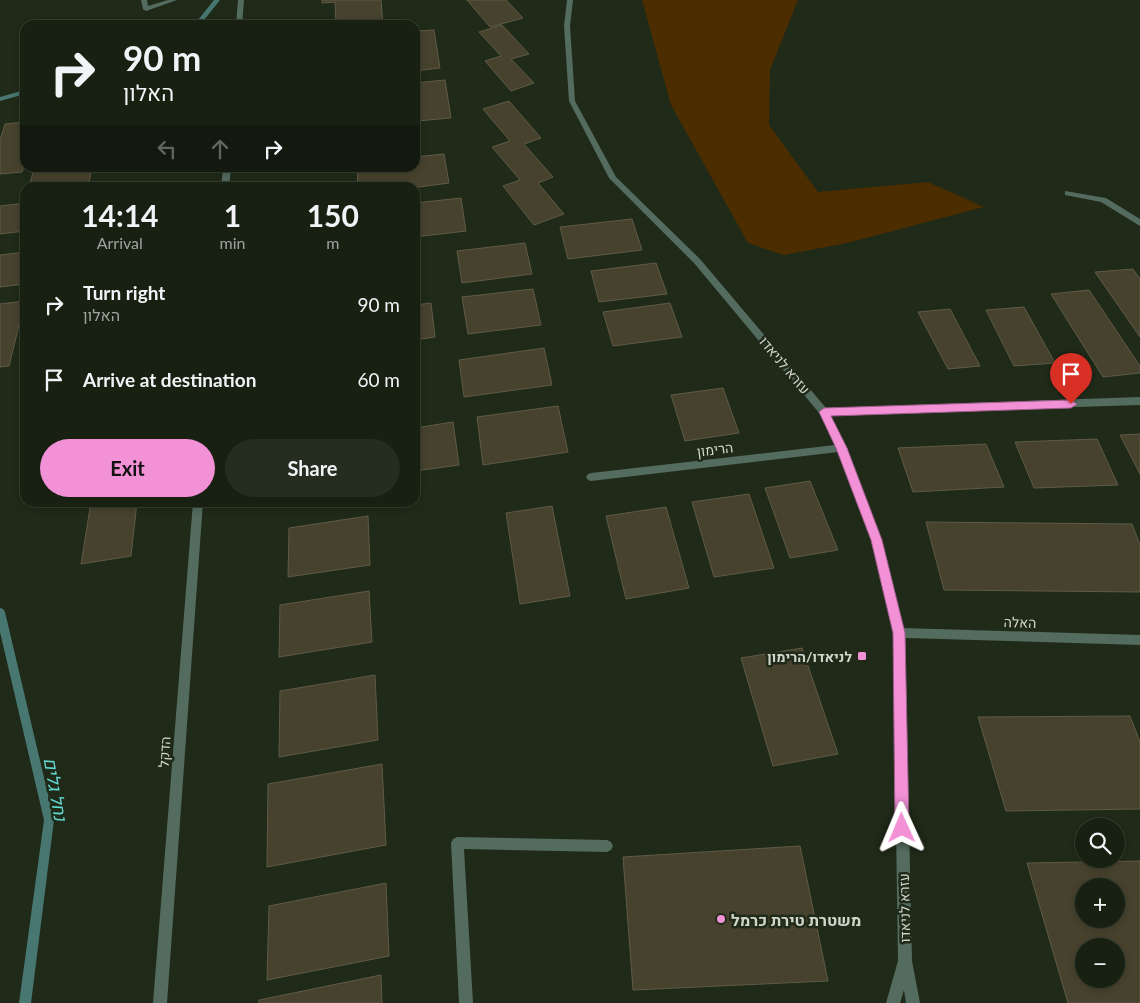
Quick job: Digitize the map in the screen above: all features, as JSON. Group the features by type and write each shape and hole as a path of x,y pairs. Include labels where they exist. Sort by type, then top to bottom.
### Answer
{"street":[{"path":"144,0 146,9 174,0"},
{"path":"239,20 241,0"},
{"name":"עזרא לניאדו","path":"570,0 567,26 572,101 613,178 697,261 824,412 842,448 877,540 899,633 905,961 913,1003"},
{"path":"1068,194 1103,200 1140,222"},
{"path":"824,412 1140,401"},
{"name":"הרימון","path":"591,477 842,448"},
{"name":"הדקל","path":"160,1003 198,507"},
{"name":"האלה","path":"899,633 1140,640"},
{"path":"466,1003 457,843 607,846"},
{"name":"עזרא לניאדו","path":"893,1003 905,961"}],"shaded area":[{"path":"642,0 798,0 770,70 769,125 818,192 928,182 984,207 847,243 784,255 748,243 671,105"}],"building":[{"path":"322,0 381,0 383,20 336,20 335,2 322,3"},
{"path":"467,0 506,0 523,18 490,27"},
{"path":"502,25 529,54 511,59 534,83 511,91 485,61 501,56 479,32"},
{"path":"434,30 440,68 420,70 420,31"},
{"path":"445,80 451,118 420,121 420,82"},
{"path":"509,101 541,138 524,144 553,177 538,183 564,214 534,225 503,186 520,180 492,147 510,141 483,109"},
{"path":"20,122 20,172 22,172 0,174 0,140 5,124"},
{"path":"444,154 449,183 420,187 420,182 358,182 357,172 420,172 420,156"},
{"path":"33,172 91,172 89,182 30,182"},
{"path":"461,198 466,231 420,236 420,202"},
{"path":"20,204 20,232 0,234 0,206"},
{"path":"632,219 642,250 568,259 560,227"},
{"path":"525,243 532,274 462,283 457,251"},
{"path":"20,253 20,285 0,287 0,255"},
{"path":"656,263 667,294 599,302 591,271"},
{"path":"1133,269 1140,279 1140,337 1095,272"},
{"path":"533,289 541,325 468,334 462,297"},
{"path":"1089,290 1140,366 1140,373 1103,377 1051,294"},
{"path":"20,302 20,321 9,366 0,367 0,304"},
{"path":"431,303 435,337 420,339 420,304"},
{"path":"670,303 682,337 613,346 603,312"},
{"path":"1024,307 1055,363 1014,366 986,310"},
{"path":"950,309 980,366 948,369 918,312"},
{"path":"544,348 552,385 464,397 459,360"},
{"path":"723,388 739,433 685,441 671,395"},
{"path":"558,406 568,452 483,465 477,417"},
{"path":"453,422 459,465 420,470 420,427"},
{"path":"1140,434 1140,474 1120,435"},
{"path":"1097,439 1118,485 1034,488 1015,442"},
{"path":"986,444 1004,487 913,492 898,448"},
{"path":"810,481 838,550 790,558 765,488"},
{"path":"749,494 774,568 714,577 692,502"},
{"path":"552,506 570,596 520,604 506,513"},
{"path":"90,507 136,507 131,556 81,564"},
{"path":"666,507 689,588 626,599 606,516"},
{"path":"368,516 370,565 288,577 289,528"},
{"path":"926,522 1132,524 1140,545 1140,592 944,590"},
{"path":"369,591 372,642 279,657 280,605"},
{"path":"802,648 838,754 773,766 741,658"},
{"path":"375,675 378,740 279,757 280,691"},
{"path":"1130,716 1140,742 1140,809 1006,811 978,717"},
{"path":"382,764 386,845 267,867 268,784"},
{"name":"משטרת טירת כרמל","path":"800,846 828,981 633,990 623,857"},
{"path":"1125,861 1140,861 1140,1003 1068,1003 1027,863 1075,862 1075,868 1125,868"},
{"path":"386,883 389,956 267,980 269,906"},
{"path":"381,975 382,1003 259,1003 259,1000"}],"waterway":[{"path":"201,20 217,0"},
{"path":"0,99 20,93"},
{"name":"נחל גלים","path":"0,612 49,820 25,1003"}],"place":[{"name":"לניאדו/הרימון","path":"862,656"},
{"name":"משטרת טירת כרמל","path":"721,919"}],"route":[{"path":"902,828 899,633 877,540 842,448 824,412 1071,404"}]}
